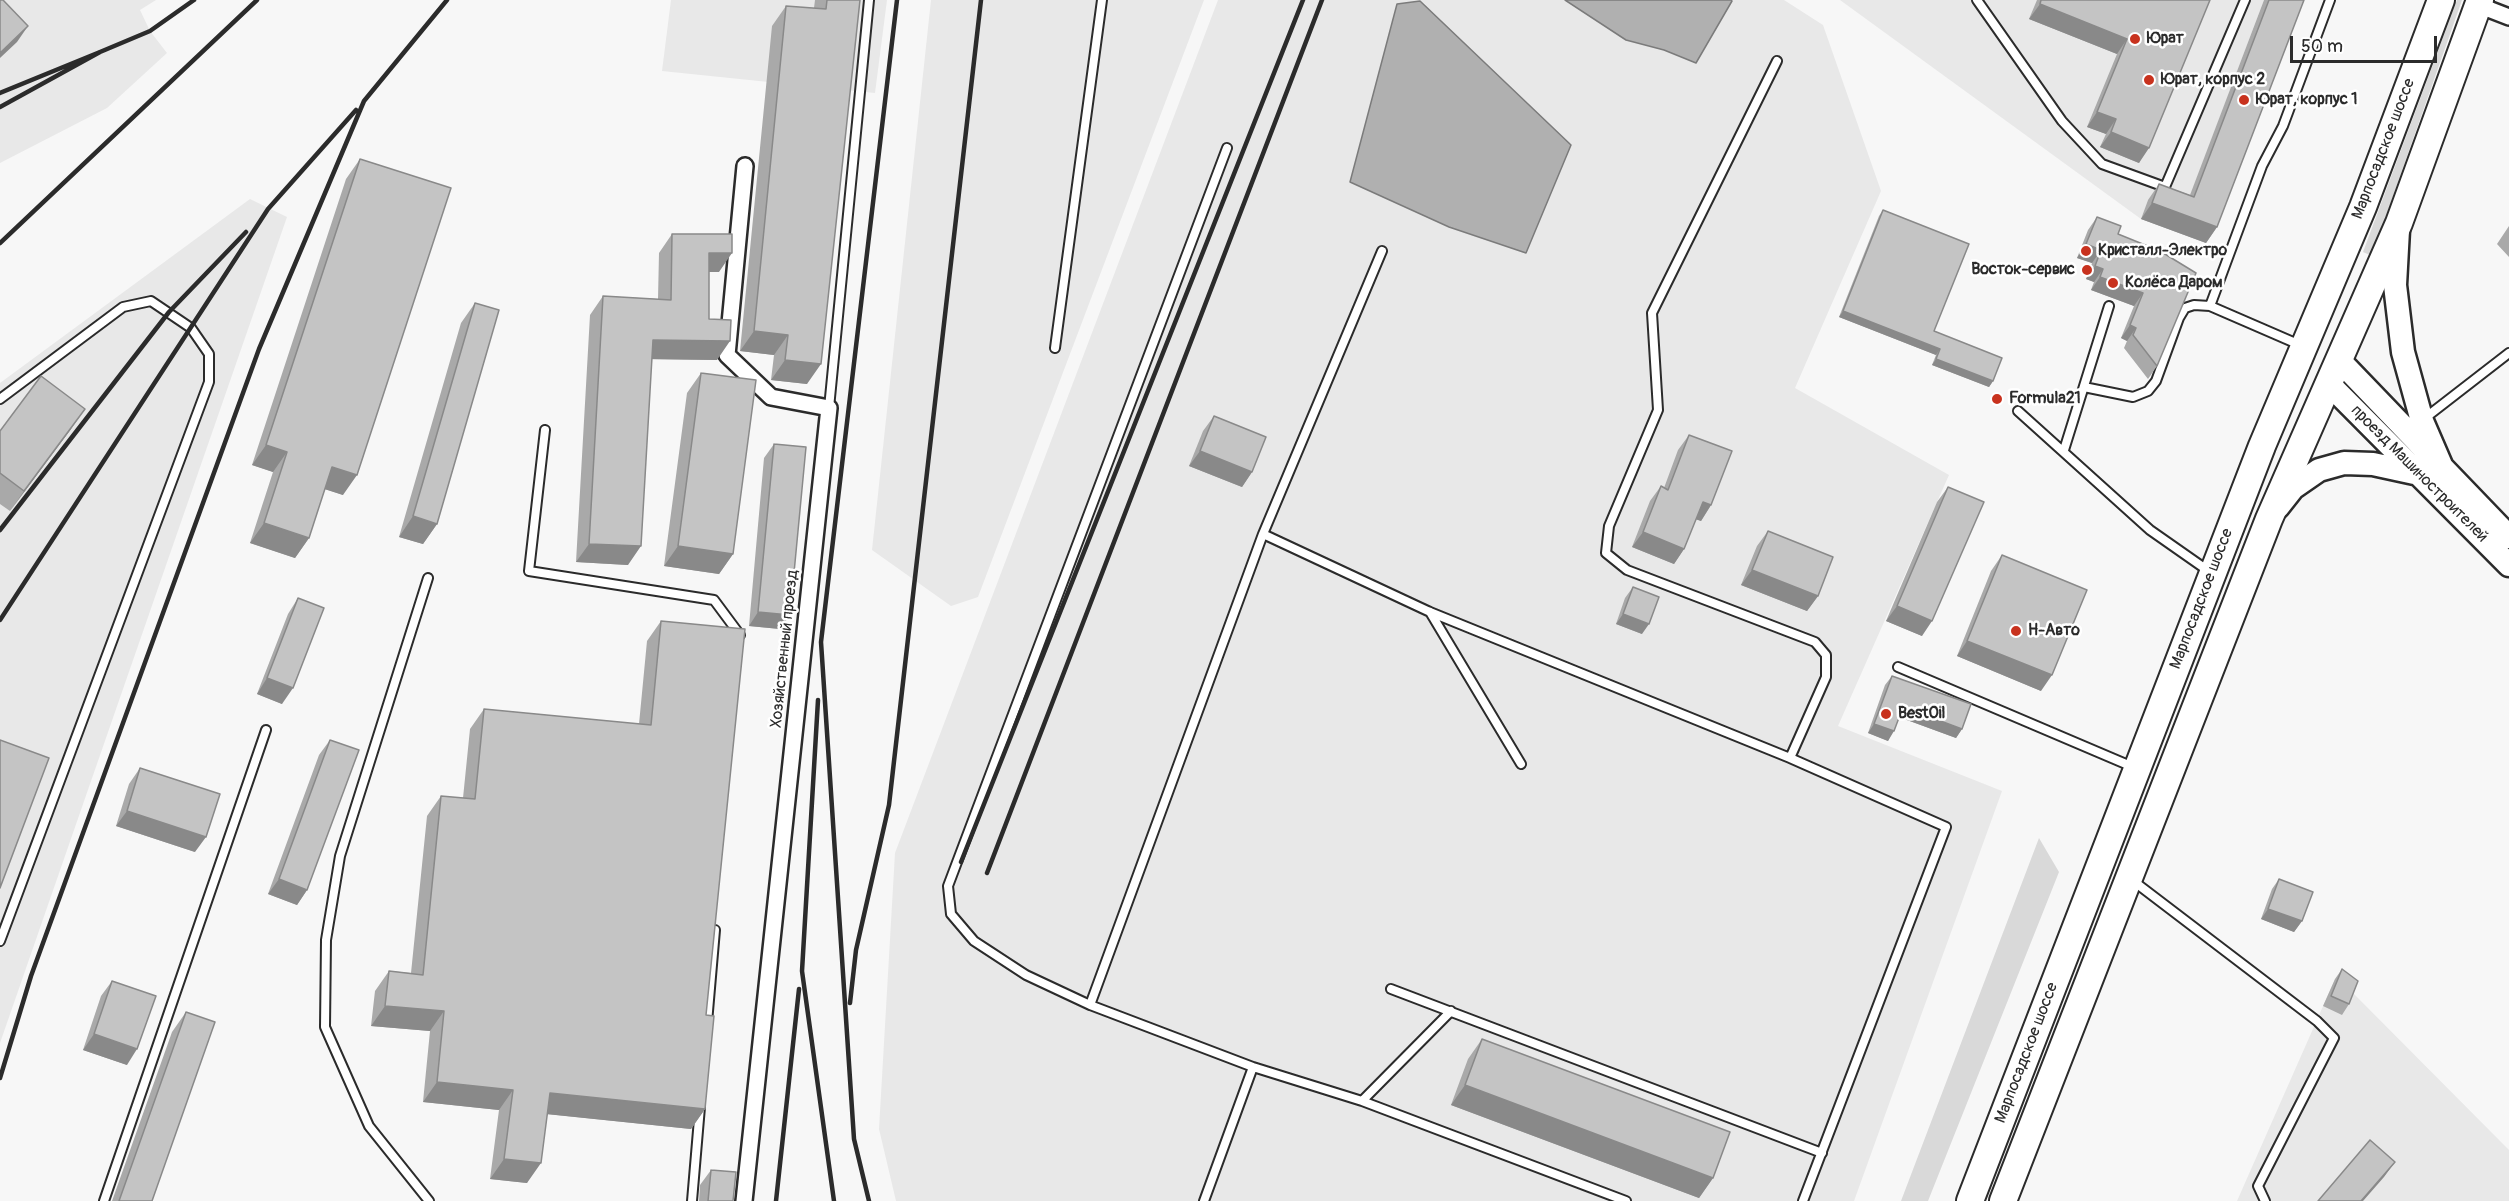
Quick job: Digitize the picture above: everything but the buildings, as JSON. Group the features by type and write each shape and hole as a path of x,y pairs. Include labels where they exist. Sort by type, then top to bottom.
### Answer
{"main road":[{"path":"2303,347 2339,360 2399,223 2479,2"},
{"name":"Марпосадское шоссе","path":"1970,1201 2212,573 2303,347 2363,207 2437,3"},
{"path":"2399,223 2395,285 2403,352 2422,420 2441,465"},
{"path":"2303,347 2329,384"},
{"name":"Марпосадское шоссе","path":"2003,1201 2269,519 2339,360"},
{"name":"проезд Машиностроителей","path":"2339,360 2509,537"},
{"name":"проезд Машиностроителей","path":"2329,384 2509,565"},
{"path":"2269,519 2293,488 2319,470 2344,463 2373,464 2419,474"}],"street":[{"path":"2479,2 2509,17"},
{"path":"745,166 727,355 771,397 829,408"},
{"name":"Хозяйственный проезд","path":"744,1201 829,408"}],"lane":[{"path":"829,408 869,0"},
{"path":"1055,348 1102,0"},
{"path":"1977,0 2062,121 2102,164 2165,187 2246,0"},
{"path":"2210,306 2262,166 2283,126 2330,0"},
{"path":"1777,61 1652,313 1658,410 1609,526 1606,553 1627,570 1815,642 1826,655 1826,677 1790,758"},
{"path":"1227,148 948,886 951,914 974,941 1026,975 1090,1005 1253,1067 1362,1101 1626,1201"},
{"path":"1090,1005 1263,534 1382,251"},
{"path":"0,399 123,307 151,302 191,328 209,354 209,382 0,941"},
{"path":"2084,387 2133,397 2148,391 2156,381 2179,318 2185,308 2194,305 2210,306 2303,347"},
{"path":"2064,450 2109,306"},
{"path":"2422,420 2509,353"},
{"path":"2018,411 2064,450 2150,530 2212,573"},
{"path":"545,430 530,571 714,600 740,634 739,646"},
{"path":"1263,534 1430,612 1790,758 1946,827 1803,1201"},
{"path":"428,578 340,856 326,940 325,1027 369,1126 429,1201"},
{"path":"1430,612 1521,765"},
{"path":"1898,666 2137,769"},
{"path":"104,1201 266,730"},
{"path":"2129,878 2318,1021 2334,1038 2258,1186 2265,1201"},
{"path":"706,1036 716,918"},
{"path":"1391,989 1822,1153"},
{"path":"1362,1101 1451,1011"},
{"path":"1204,1201 1253,1067"},
{"path":"692,1201 701,1095"}],"shaded area":[{"path":"0,0 156,0 140,10 150,31 167,53 107,108 0,163"},
{"path":"671,0 887,0 875,93 662,71"},
{"path":"931,0 1204,0 978,597 951,606 872,550"},
{"path":"1218,0 1784,0 1823,25 1881,191 1795,388 1949,475 1838,726 2002,791 1854,1201 896,1201 879,1129 895,853"},
{"path":"1565,0 1732,1 1696,63 1664,50 1626,40"},
{"name":"Юрат","path":"1840,0 2264,0 2184,212 2148,200 2141,219"},
{"path":"2457,0 2462,0 2372,256 2363,252"},
{"path":"1420,1 1571,145 1526,253 1449,227 1350,182 1397,4"},
{"path":"250,199 287,217 0,1043 0,383"},
{"path":"2039,838 2059,872 1928,1201 1901,1201"},
{"path":"2335,979 2351,991 2509,1150 2509,1201 2237,1201"}],"railway":[{"path":"100,52 150,31 194,0"},
{"path":"0,243 257,0"},
{"path":"0,1078 31,976 259,349 364,101 447,0"},
{"path":"869,1201 854,1139 821,642 897,0"},
{"path":"850,1003 856,950 889,805 981,0"},
{"path":"961,862 1303,0"},
{"path":"987,873 1322,0"},
{"path":"0,93 100,52 0,107"},
{"path":"0,620 268,209 356,110"},
{"path":"0,530 169,312 246,232"},
{"path":"818,700 802,971 834,1201"},
{"path":"776,1201 799,989"}],"place":[{"name":"Юрат","path":"2135,39"},
{"name":"Юрат, корпус 2","path":"2149,80"},
{"name":"Юрат, корпус 1","path":"2244,100"},
{"name":"Кристалл-Электро","path":"2086,251"},
{"name":"Восток-сервис","path":"2087,270"},
{"name":"Колёса Даром","path":"2113,283"},
{"name":"Formula21","path":"1997,399"},
{"name":"Н-Авто","path":"2016,631"},
{"name":"BestOil","path":"1886,714"}]}
